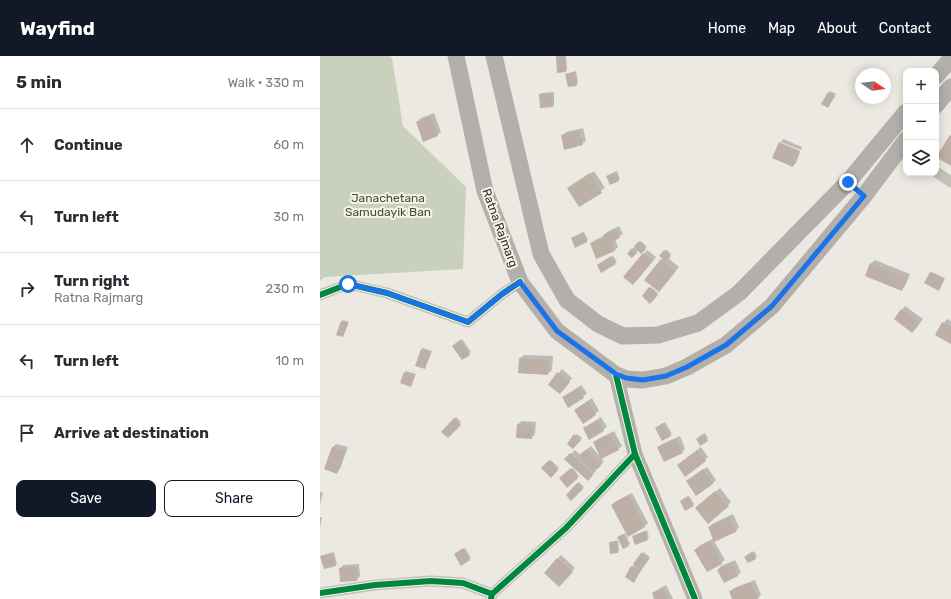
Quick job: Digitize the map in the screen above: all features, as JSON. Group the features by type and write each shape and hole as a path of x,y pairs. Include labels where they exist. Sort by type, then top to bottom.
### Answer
{"main road":[{"name":"Ratna Rajmarg","path":"456,56 485,192 520,282 557,331 616,374 626,378 643,380 666,376 687,367 726,345 772,306 903,147"},
{"path":"494,56 541,254 567,300 598,324 623,336 658,335 698,323 739,293 848,182 903,116"},
{"path":"939,72 951,58"},
{"path":"937,104 951,87"},
{"path":"848,182 864,196"}],"street":[{"path":"939,174 951,182"},
{"path":"320,295 348,284 387,293 468,322 502,294 520,282"},
{"path":"616,374 635,454 695,599"},
{"path":"320,593 375,585 431,581 463,583 491,596 566,528 635,454"}],"green space":[{"name":"Janachetana Samudayik Ban","path":"320,56 389,56 392,58 403,126 466,187 463,269 325,277 320,281"}],"building":[{"path":"556,56 565,56 566,72 557,73"},
{"path":"575,72 577,86 568,87 565,74"},
{"path":"828,92 835,96 828,108 821,104"},
{"path":"552,93 553,107 540,108 539,94"},
{"path":"431,116 438,136 423,142 416,122"},
{"path":"579,131 583,145 564,150 561,135"},
{"path":"950,135 951,166 939,159 939,152"},
{"path":"779,142 800,151 793,167 772,158"},
{"path":"615,172 619,181 610,185 606,176"},
{"path":"590,173 602,193 579,207 567,188"},
{"path":"615,229 620,238 611,242 615,251 596,259 590,243 604,238 603,235"},
{"path":"583,232 587,242 575,248 571,238"},
{"path":"639,241 646,249 641,254 634,246"},
{"path":"632,248 637,253 632,258 627,254"},
{"path":"664,250 671,256 666,261 659,256"},
{"path":"643,253 653,261 633,285 623,277"},
{"path":"611,256 616,264 601,273 597,265"},
{"path":"661,259 676,271 659,292 644,280"},
{"path":"870,263 907,278 902,291 865,276"},
{"path":"930,272 944,280 939,291 924,283"},
{"path":"649,287 658,295 650,304 642,296"},
{"path":"901,309 920,323 912,333 894,319"},
{"path":"341,321 348,324 343,337 336,335"},
{"path":"942,322 951,327 951,344 935,335"},
{"path":"460,340 470,355 462,360 452,346"},
{"path":"421,349 431,352 425,369 415,366"},
{"path":"519,358 549,360 548,375 518,373"},
{"path":"404,372 415,376 411,387 400,383"},
{"path":"557,372 570,382 560,394 548,385"},
{"path":"578,388 584,398 568,408 562,397"},
{"path":"588,401 596,415 583,424 574,410"},
{"path":"454,418 461,425 448,438 441,432"},
{"path":"598,420 604,431 589,440 583,428"},
{"path":"663,423 671,436 662,441 655,428"},
{"path":"517,424 533,425 532,439 516,438"},
{"path":"574,434 581,440 573,449 567,444"},
{"path":"610,434 619,450 601,459 593,442"},
{"path":"703,434 708,441 700,446 696,439"},
{"path":"676,439 683,453 664,462 657,447"},
{"path":"332,447 345,451 337,474 324,469"},
{"path":"587,449 601,466 593,472 579,455"},
{"path":"697,450 706,461 685,477 677,465"},
{"path":"570,453 593,475 588,481 564,459"},
{"path":"549,460 558,470 551,478 541,468"},
{"path":"571,468 578,478 567,488 559,478"},
{"path":"703,469 713,484 696,496 686,481"},
{"path":"577,483 583,489 571,501 566,495"},
{"path":"715,491 729,506 708,524 695,508"},
{"path":"628,495 645,527 628,537 611,505"},
{"path":"688,496 694,506 685,511 680,501"},
{"path":"729,517 736,532 714,542 708,527"},
{"path":"645,531 648,540 635,545 632,536"},
{"path":"623,534 629,546 623,549 617,537"},
{"path":"617,541 618,553 610,554 609,542"},
{"path":"709,541 722,564 707,572 694,550"},
{"path":"463,548 470,560 461,566 454,554"},
{"path":"752,552 756,559 748,563 744,557"},
{"path":"332,553 336,566 324,569 320,556"},
{"path":"641,553 649,559 641,570 633,564"},
{"path":"557,558 573,572 559,587 544,573"},
{"path":"731,563 738,576 724,583 717,570"},
{"path":"631,566 640,571 634,583 625,577"},
{"path":"356,567 357,581 340,582 339,568"},
{"path":"751,582 758,599 732,599 729,591"},
{"path":"663,588 668,599 654,599 652,593"}],"cycle path":[{"path":"320,295 348,284 387,293 468,322 502,294 520,282"},
{"path":"616,375 635,454 695,599"},
{"path":"491,599 492,594 566,528 635,454"},
{"path":"320,593 375,585 431,581 463,583 492,594"}],"route":[{"path":"348,284 387,293 468,322 502,294 520,282 557,331 616,374 626,378 643,380 666,376 687,367 726,345 772,306 864,196 848,182"}]}
